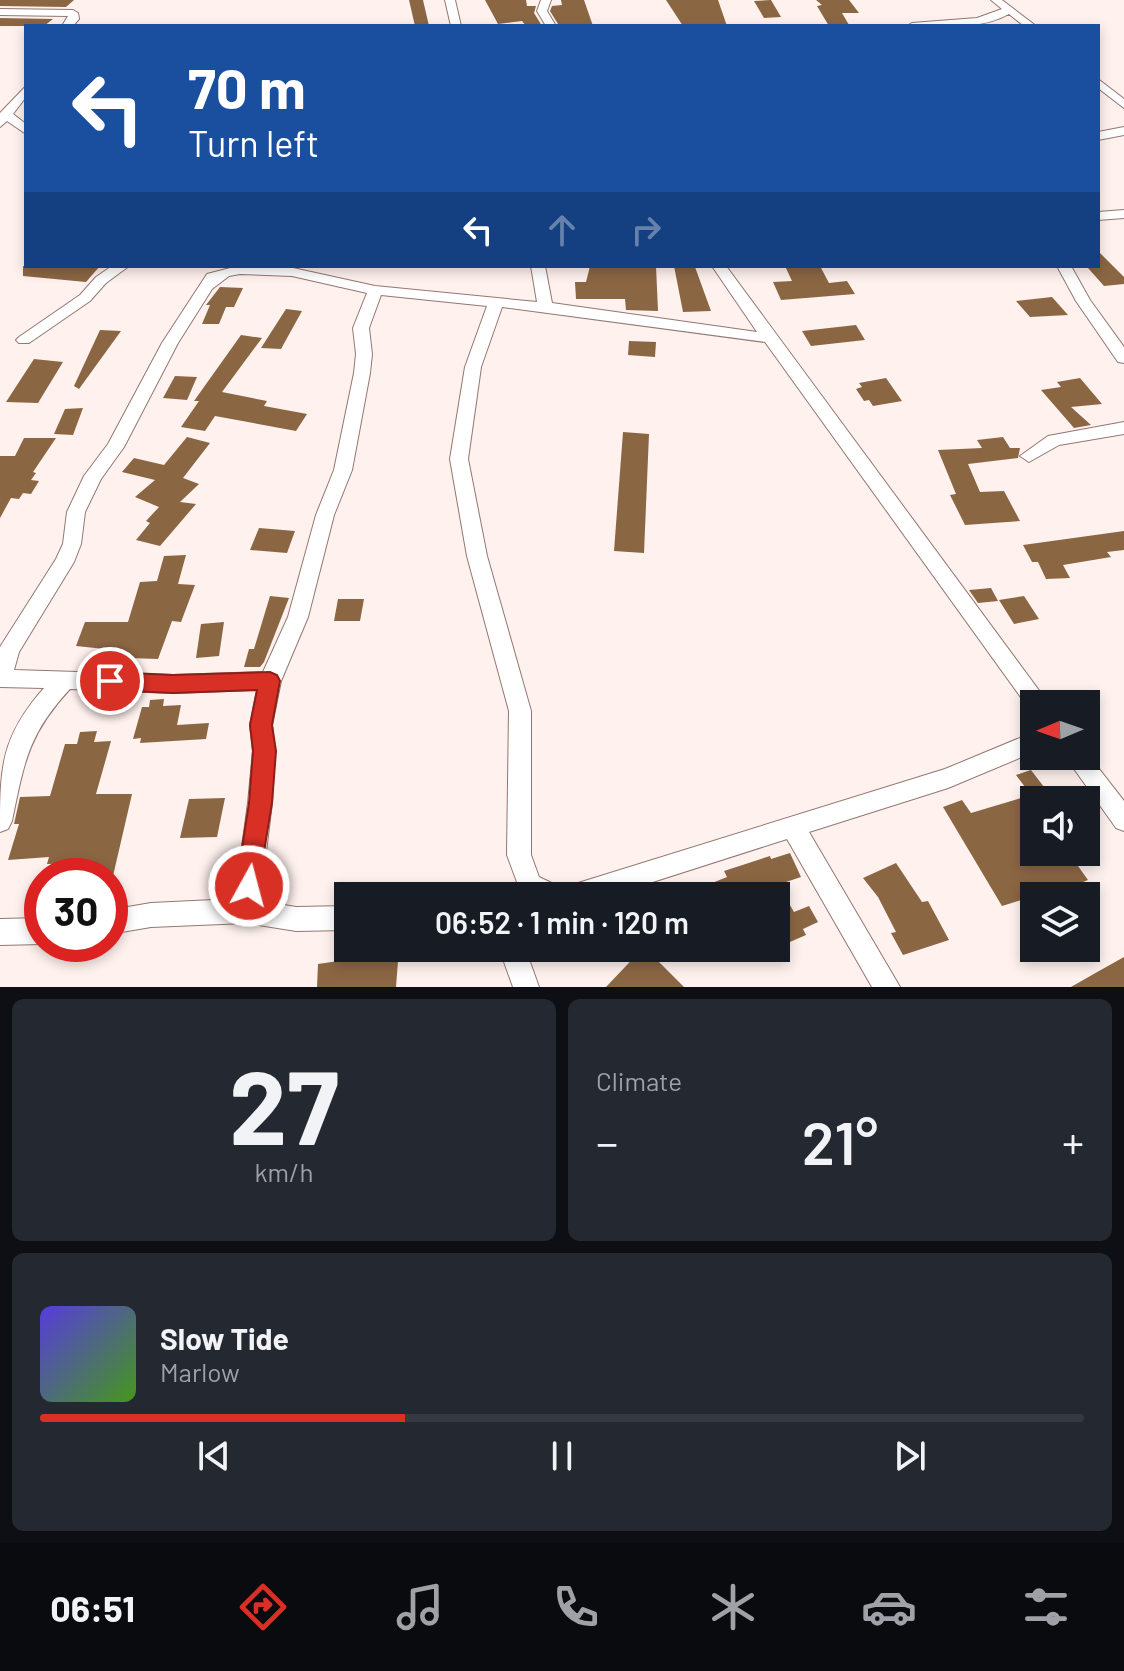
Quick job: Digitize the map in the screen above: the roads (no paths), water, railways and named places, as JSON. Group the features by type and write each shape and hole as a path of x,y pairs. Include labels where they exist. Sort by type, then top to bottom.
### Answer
{"street":[{"path":"450,0 456,24"},
{"path":"996,0 1028,24"},
{"path":"543,1 542,11 550,24"},
{"path":"932,24 982,19 1004,14 1008,10"},
{"path":"0,12 73,13 74,19 69,24"},
{"path":"1100,84 1124,105"},
{"path":"24,92 3,119 24,129"},
{"path":"1100,136 1124,131"},
{"path":"1100,216 1124,214"},
{"path":"24,340 85,298 101,280 119,268"},
{"path":"219,268 170,343 115,447 93,476 76,512 72,544 64,562 9,650 0,678 173,684 270,681"},
{"path":"538,268 545,307"},
{"path":"720,268 1028,690"},
{"path":"1065,268 1083,301 1124,358"},
{"path":"205,287 224,273 295,269 333,283 375,290 545,307 769,338"},
{"path":"246,911 260,803 264,751 261,725 270,681 291,637 307,590 325,515 343,470 362,373 364,354 361,328 375,290"},
{"path":"496,302 473,367 459,459 477,556 520,711 517,819 519,855 529,882"},
{"path":"1029,456 1054,440 1124,428"},
{"path":"0,821 20,738 40,705 65,680"},
{"path":"616,882 948,778 1020,748"},
{"path":"1086,770 1124,820"},
{"path":"793,827 887,987"},
{"path":"128,919 246,911 296,919 334,918"},
{"path":"0,932 24,931"},
{"path":"517,962 526,987"}]}
